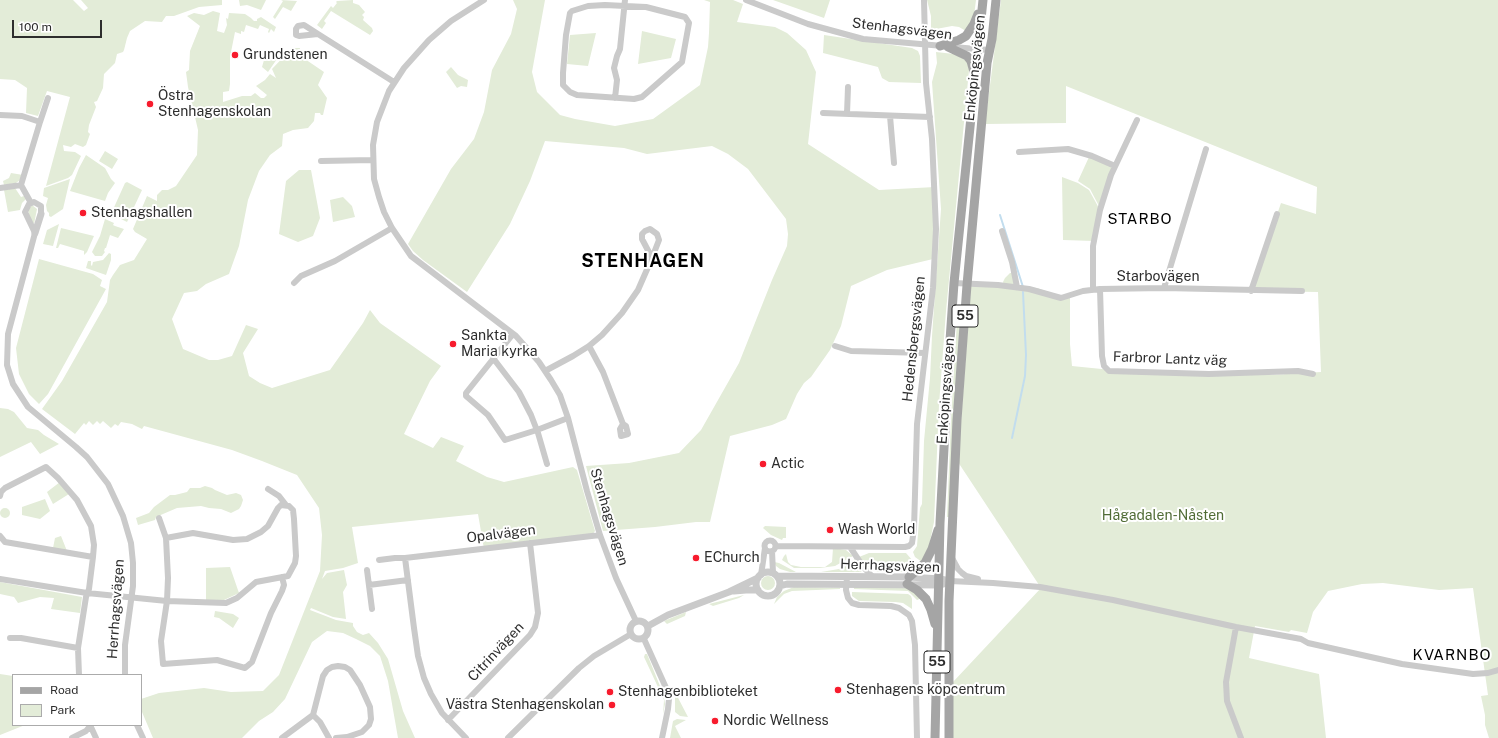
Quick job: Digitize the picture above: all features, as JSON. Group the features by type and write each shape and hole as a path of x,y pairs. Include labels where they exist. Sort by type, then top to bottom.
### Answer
{"main road":[{"name":"Enköpingsvägen","path":"949,738 949,600 957,420 967,285 989,50 992,39 996,0"},
{"name":"Enköpingsvägen","path":"935,738 940,524 949,355 954,283 983,2"},
{"path":"944,46 966,36 974,24 983,2"},
{"path":"944,46 967,56 971,61 975,75"},
{"path":"937,634 928,603 908,581 925,563 940,524"}],"street":[{"name":"Stenhagsvägen","path":"484,0 438,32 410,60 394,82 377,122 373,144 374,179 384,212 392,228 411,256 523,343 545,371 560,395 568,418 600,535 616,578 636,621"},
{"name":"Stenhagsvägen","path":"746,0 791,18 863,39 989,50"},
{"name":"Hedensbergsvägen","path":"774,548 773,541 769,540 765,543 765,548 767,551 774,548 905,547 909,546 912,542 914,529 917,424 933,288 936,229 932,139 926,83 924,0"},
{"path":"614,98 617,80 614,68 620,49 624,3"},
{"path":"624,3 685,17 689,23 682,62 642,97 634,99 577,95 567,90 563,85 563,73 566,35 569,17 572,11 588,6 624,3"},
{"path":"318,34 394,82"},
{"path":"847,114 848,87"},
{"path":"0,188 21,185 48,98"},
{"path":"823,113 930,116"},
{"path":"0,115 15,115 40,122"},
{"path":"890,116 894,163"},
{"path":"1093,289 1093,246 1095,227 1106,187 1137,120"},
{"path":"1164,288 1206,148"},
{"path":"1019,152 1068,149 1092,156 1115,166"},
{"path":"321,161 373,160"},
{"name":"Herrhagsvägen","path":"21,185 31,203 34,202 41,206 41,214 8,334 7,366 12,384 28,408 76,446 98,470 116,500 128,531 132,553 133,573 125,645 125,674"},
{"path":"31,203 27,206 25,212 35,233"},
{"path":"1251,291 1277,214"},
{"path":"294,283 301,276 334,261 392,228"},
{"path":"1002,231 1012,262 1017,288"},
{"path":"545,371 589,346 613,324 638,290 652,258"},
{"name":"Starbovägen","path":"954,283 1039,291 1061,298 1093,289 1164,288 1302,291"},
{"name":"Farbror Lantz väg","path":"1100,289 1102,356 1105,369 1109,371 1209,374 1298,371 1314,374"},
{"path":"513,334 466,393 466,396 488,415 505,440 568,418"},
{"path":"589,346 603,372 623,424"},
{"path":"835,346 851,351 925,352"},
{"path":"493,358 519,392 531,415 547,464"},
{"path":"0,496 1,492 5,488 46,467 69,490 85,514 93,535 94,545 89,589 78,648 79,674"},
{"path":"0,579 87,594 131,599 226,603 237,598 256,582 288,576 295,563 296,556 293,510 286,505 279,496 268,489"},
{"path":"166,538 193,533 233,540 247,539 261,532 268,526 278,508 281,505 286,505"},
{"path":"159,518 166,538 168,578 167,601 161,641 163,664 217,660 245,668 252,662 271,613 282,591 284,584 282,577"},
{"name":"Opalvägen","path":"379,560 600,535"},
{"path":"0,536 5,542 93,557"},
{"name":"Citrinvägen","path":"448,720 530,635 535,627 538,614 530,542"},
{"path":"850,547 864,568 872,576"},
{"path":"648,626 668,615 729,592 760,576 768,572 775,575 780,580 780,586 777,592 773,595 764,595 758,590 756,585 760,576 765,548"},
{"path":"774,548 775,575"},
{"path":"405,558 411,609 421,668 431,694 448,720 466,738"},
{"path":"952,558 962,574 993,583"},
{"path":"367,570 372,609"},
{"name":"Herrhagsvägen","path":"775,575 847,580 950,582"},
{"name":"Herrhagsvägen","path":"780,586 787,584 847,580 872,576 908,581"},
{"path":"369,585 408,580"},
{"path":"847,580 848,598 852,603 859,605 891,606 899,608 909,615 912,621 915,645 917,738"},
{"path":"950,582 993,583 1040,587 1113,600 1301,638 1308,643 1402,664 1473,674 1488,673 1498,670"},
{"path":"729,592 758,590"},
{"path":"636,621 644,622 648,626 648,633 644,638 638,639 631,634 630,628 636,621"},
{"path":"1236,626 1226,682 1227,701 1241,738"},
{"path":"508,738 579,668 594,656 631,634"},
{"path":"10,638 21,638 78,648"},
{"path":"644,638 665,685 669,699 662,738"},
{"path":"282,738 313,715 323,676 327,670 338,666 345,667 350,670 360,684 367,698 371,719 369,725 362,732 347,737 336,738"},
{"path":"313,715 320,722 329,738"},
{"path":"72,738 86,731 90,726 96,738"},
{"path":"137,726 143,738"}],"green space":[{"path":"0,0 73,0 84,11 88,8 81,0 222,0 222,5 199,7 174,16 166,16 162,22 145,21 130,31 123,52 117,54 115,63 104,74 103,88 97,101 94,102 96,107 89,125 88,132 90,134 86,145 83,147 75,144 71,147 63,145 64,151 75,152 81,156 72,175 68,178 46,186 70,97 47,91 38,116 26,113 27,88 15,80 0,79"},
{"path":"239,0 266,0 261,10 247,5 240,6"},
{"path":"281,0 297,1 291,11 283,7 275,19 273,17 283,1"},
{"path":"353,0 353,3 359,5 365,12 362,15 364,17 363,20 372,28 373,31 370,35 331,11 324,21 326,23 322,29 317,25 331,6 333,8 337,1"},
{"path":"513,0 545,0 532,72 537,92 560,115 615,126 653,119 700,85 708,47 709,33 710,2 704,0 733,0 743,4 737,22 775,27 787,33 806,50 816,72 808,144 879,190 935,187 933,259 887,270 851,286 841,326 830,350 811,377 804,383 797,394 786,419 772,425 730,436 710,522 603,531 586,466 629,463 679,453 701,430 739,363 787,246 788,234 786,219 748,169 728,154 712,146 647,154 624,148 545,141 530,181 510,224 467,292 423,260 408,244 451,169 474,139 484,112 492,70 511,34 517,9"},
{"path":"773,0 830,0 824,18"},
{"path":"927,0 976,0 974,16 966,31 959,27 952,26 931,30 931,16"},
{"name":"Hågadalen-Nåsten","path":"1001,0 1498,0 1498,738 1489,738 1485,725 1485,715 1481,696 1488,695 1473,588 1439,590 1383,583 1362,584 1328,591 1313,612 1307,633 1291,630 1289,632 1255,626 1249,658 1319,674 1326,738 953,738 953,682 1041,588 958,462 971,285 1037,288 1070,298 1070,344 1072,366 1161,375 1271,375 1321,372 1318,292 1251,291 1281,203 1316,214 1317,187 1066,86 1066,123 985,124"},
{"path":"213,11 220,13 217,31 224,33 227,25 226,18 228,19 229,13 245,14 254,21 257,21 257,19 261,17 276,27 274,32 271,29 269,33 269,29 260,25 258,29 246,25 244,32 241,31 241,34 235,32 230,57 229,91 223,92 223,102 242,96 251,96 255,93 261,98 264,98 267,95 256,86 265,80 270,74 276,78 272,69 292,48 300,48 299,55 324,72 318,85 327,98 323,115 320,113 315,113 314,121 308,128 293,130 283,134 282,146 270,155 259,171 248,200 239,246 229,274 206,284 197,291 184,293 172,319 183,349 209,360 218,360 232,356 246,325 258,329 243,353 249,376 272,388 330,370 363,323 370,310 380,323 441,366 430,381 404,434 433,448 441,437 464,446 456,461 487,477 504,482 573,467 577,470 595,531 592,535 484,549 478,514 352,527 358,563 343,568 325,571 322,579 327,573 344,570 347,585 343,592 346,619 333,617 311,608 310,610 336,620 353,623 353,626 357,632 363,635 369,633 378,643 388,659 403,711 415,738 398,738 388,681 380,656 370,646 356,639 343,633 327,631 312,642 285,699 273,712 259,721 242,738 153,738 142,712 142,699 159,693 204,688 231,692 263,691 279,675 320,571 322,535 319,508 297,475 232,450 144,426 142,429 132,424 121,422 118,426 115,424 111,428 103,421 100,424 97,421 93,425 89,421 86,425 84,423 75,434 42,409 62,381 107,302 110,280 113,275 120,265 134,260 147,239 135,232 133,229 147,196 157,201 157,195 162,190 168,190 176,186 197,155 198,130 186,72 189,70 190,51 200,26 187,16 194,13 204,15"},
{"path":"642,31 676,39 671,58 638,64"},
{"path":"596,33 588,66 567,64 570,35"},
{"path":"824,35 912,48 918,51 920,56 921,83 889,82 882,78 878,67 823,53"},
{"path":"936,52 954,54 967,61 969,70 946,311 939,405 934,522 929,546 922,562 915,557 913,552 917,546 920,508 922,504 924,441 930,378 941,209 932,82 937,63"},
{"path":"269,54 277,59 268,72 262,67 264,60"},
{"path":"451,67 458,75 468,80 467,87 461,86 457,88 446,72"},
{"path":"105,151 118,159 112,169 99,161"},
{"path":"86,155 105,168 115,183 108,193 105,201 70,191"},
{"path":"1089,157 1113,167 1099,206 1090,189 1078,181"},
{"path":"299,170 311,170 320,218 313,236 298,242 279,234 286,181"},
{"path":"11,173 23,175 16,183 4,185 3,181 9,178"},
{"path":"1062,177 1078,183 1089,190 1100,210 1094,241 1063,240"},
{"path":"70,179 63,209 51,217 49,216 46,205 48,198 43,196 44,188"},
{"path":"127,182 142,190 127,222 111,214 125,183"},
{"path":"15,188 21,197 24,196 26,199 22,203 20,210 8,212 4,190"},
{"path":"343,197 352,206 355,217 333,222 330,200"},
{"path":"32,205 37,209 34,224 29,217 28,209"},
{"path":"105,219 114,223 113,225 124,229 118,238 110,235 104,251 105,252 102,256 95,256 92,252 100,236"},
{"path":"59,224 53,246 43,244 47,230"},
{"path":"61,228 94,236 87,252 84,255 84,251 60,244 58,248 56,248"},
{"path":"109,253 111,254 111,260 106,275 86,268 88,261 91,261 92,266 93,262 103,260"},
{"path":"39,259 93,274 102,280 100,286 106,289 48,394 39,404 29,394 19,374 16,348"},
{"path":"1012,273 1017,284 1004,285 1003,282 1005,278"},
{"path":"960,319 950,517 947,517 957,320"},
{"path":"0,408 8,409 14,412 27,428 38,430 59,444 40,454 31,442 0,457"},
{"path":"60,482 69,494 53,504 47,492"},
{"path":"205,486 227,495 236,493 241,495 243,500 241,506 239,509 231,513 221,509 201,506 177,508 156,517 155,520 138,525 136,518 149,513 154,507 170,495 187,492 190,488 200,488"},
{"path":"45,499 50,511 40,519 22,515 22,507"},
{"path":"5,508 10,513 5,518 0,513"},
{"path":"765,526 786,527 786,538 783,538 782,540 771,535 763,528"},
{"path":"61,536 67,551 53,548 55,538"},
{"path":"833,548 846,550 853,556 835,566 820,568 794,568 782,560 786,554 788,562 791,565 801,567 825,567 832,562"},
{"path":"869,553 906,553 918,564 911,571 906,572 878,572 866,566 859,557"},
{"path":"855,559 862,570 861,572 821,572 839,569"},
{"path":"774,562 779,563 796,572 780,569"},
{"path":"230,567 239,593 224,600 206,601 206,568"},
{"path":"768,576 773,578 775,583 773,588 768,590 763,588 761,583 763,578"},
{"path":"0,582 82,597 80,613 51,609 54,598 40,597 18,603 14,597 0,594"},
{"path":"794,587 840,589 792,591 784,594 774,604 777,597 784,591"},
{"path":"854,587 907,588 922,598 917,600 908,591 854,589"},
{"path":"852,592 908,594 912,599 912,609 903,603 859,601 852,596"},
{"path":"744,595 713,606 709,604"},
{"path":"215,611 233,614 239,618 233,628 219,618 214,617"},
{"path":"686,612 685,616 667,624 664,621"},
{"path":"645,654 647,654 664,696 665,704 663,715 664,700 644,657"},
{"path":"0,674 12,676 12,726 22,726 0,735"},
{"path":"675,692 688,717 680,716 675,712"},
{"path":"677,719 686,720 675,726 681,738 670,738 673,721"}],"waterway":[{"path":"1000,215 1023,287"},
{"path":"1012,438 1025,376 1026,355 1023,292"}],"place":[{"name":"Grundstenen","path":"235,55"},
{"name":"Östra Stenhagenskolan","path":"150,104"},
{"name":"Stenhagshallen","path":"83,213"},
{"name":"Sankta Maria kyrka","path":"453,344"},
{"name":"Actic","path":"763,464"},
{"name":"Wash World","path":"830,530"},
{"name":"EChurch","path":"696,558"},
{"name":"Stenhagens köpcentrum","path":"838,690"},
{"name":"Stenhagenbiblioteket","path":"610,692"},
{"name":"Västra Stenhagenskolan","path":"612,705"},
{"name":"Nordic Wellness","path":"715,721"}],"district":[{"name":"STARBO","path":"1140,219"},
{"name":"STENHAGEN","path":"643,261"},
{"name":"KVARNBO","path":"1452,655"}]}
